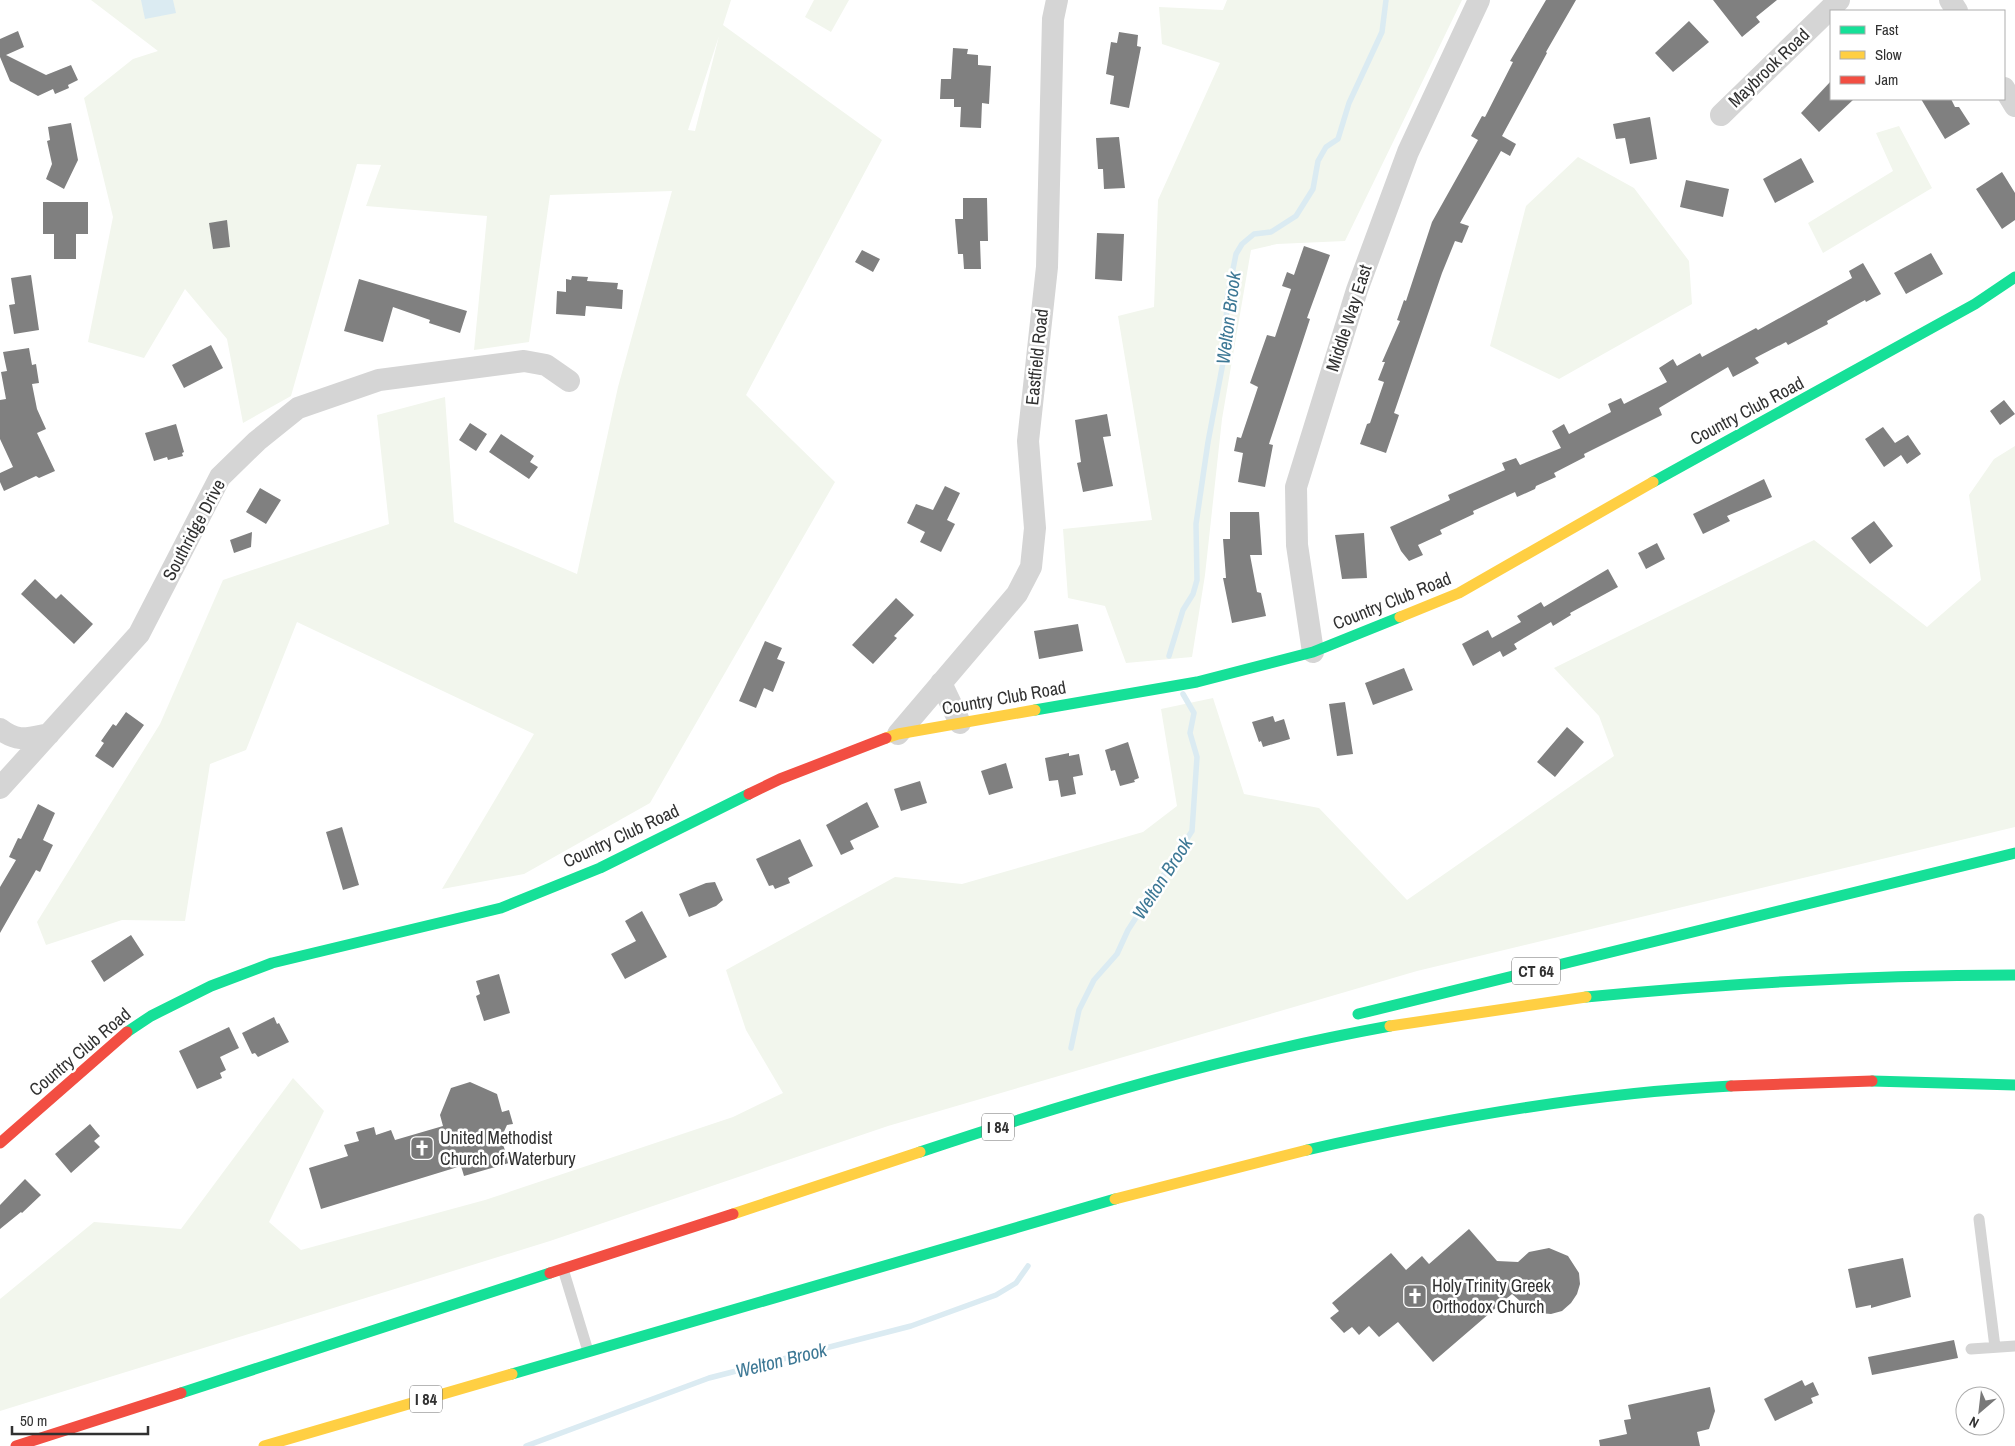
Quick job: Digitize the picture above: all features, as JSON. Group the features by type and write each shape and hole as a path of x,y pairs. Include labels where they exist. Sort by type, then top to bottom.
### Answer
{"main road":[{"name":"Country Club Road","path":"0,1143 124,1034 151,1016 211,986 299,956 501,908 600,868 780,779 898,734 1198,682 1313,652 1459,593 1555,536 1975,304 2015,277"},
{"name":"CT 64","path":"1350,1016 2015,853"},
{"name":"I 84","path":"16,1446 1062,1107 1144,1082 1263,1052 1406,1023 1494,1009 1755,982 1922,975 2015,975"},
{"path":"1062,1107 1141,1078 1249,1044"},
{"name":"I 84","path":"264,1446 1172,1183 1274,1157 1424,1125 1590,1099 1750,1085 1929,1080 2015,1085"},
{"path":"362,1430 588,1351"}],"street":[{"name":"Eastfield Road","path":"898,734 1016,594 1031,567 1035,528 1028,441 1047,267 1053,19 1057,0"},
{"name":"Middle Way East","path":"1313,652 1297,545 1296,487 1357,290 1408,152 1479,0"},
{"name":"Maybrook Road","path":"1721,115 1839,0"},
{"path":"2005,90 2015,106"},
{"name":"Southridge Drive","path":"0,788 139,634 220,477 257,441 298,408 378,380 524,361 546,365 569,381"},
{"path":"941,683 960,723"},
{"path":"0,729 12,737 25,739 49,734"}],"lane":[{"path":"1979,1219 1996,1346"},
{"path":"563,1269 588,1351"},
{"path":"1971,1349 2015,1346"}],"shaded area":[{"path":"91,0 731,0 723,25 882,140 746,395 835,482 650,803 524,874 442,889 534,734 297,622 246,750 210,764 185,921 122,920 46,945 37,922 160,724 223,580 389,524 377,415 445,397 454,522 577,574 618,387 672,191 550,195 529,342 474,350 487,216 366,206 381,165 357,164 291,396 243,423 227,339 185,289 144,358 88,342 113,217 84,98 133,59 158,51","holes":["719,36 695,131 688,130"]},
{"path":"141,0 173,0 176,13 145,19"},
{"path":"814,0 849,0 831,32 805,17"},
{"path":"1227,0 1462,0 1345,241 1277,244 1251,250 1222,419 1205,575 1192,657 1126,663 1105,606 1068,598 1063,529 1152,520 1118,316 1154,307 1158,200 1220,63 1162,44 1159,7 1223,10"},
{"path":"1899,126 1932,188 1823,253 1808,223 1893,171 1876,133"},
{"path":"1578,157 1634,188 1689,261 1692,304 1559,379 1490,346 1526,206"},
{"path":"2015,446 2015,827 1417,971 888,1126 550,1241 0,1411 0,1299 94,1222 181,1229 293,1078 324,1111 269,1222 301,1250 485,1200 733,1117 783,1093 746,1030 726,970 895,877 962,884 1143,832 1177,806 1161,709 1213,698 1244,794 1319,808 1407,900 1614,756 1599,716 1554,668 1814,540 1927,627 1981,580 1969,495 1994,459"}],"building":[{"path":"1546,0 1576,0 1502,136 1516,144 1510,156 1501,151 1460,223 1469,226 1462,243 1455,241 1442,273 1394,413 1399,415 1386,453 1360,444 1367,424 1370,423 1384,382 1378,380 1385,362 1382,362 1400,321 1397,320 1404,300 1406,301 1432,222 1478,140 1471,136 1482,116 1485,117 1513,62 1510,61"},
{"path":"1713,0 1777,0 1756,17 1760,22 1742,37"},
{"path":"1689,21 1709,42 1673,72 1655,53"},
{"path":"18,31 24,47 6,55 46,75 71,65 78,80 68,85 69,88 55,94 53,89 38,96 10,81 0,57 0,39"},
{"path":"1119,32 1138,35 1137,46 1141,47 1129,108 1110,104 1114,76 1106,74 1111,42 1117,43"},
{"path":"953,48 968,49 967,54 978,55 978,65 991,66 989,104 982,103 981,128 960,127 961,107 954,107 954,99 940,99 941,79 951,79"},
{"path":"1830,82 1830,100 1853,100 1819,132 1801,113"},
{"path":"1922,100 1952,100 1955,107 1959,107 1970,124 1945,139"},
{"path":"1650,117 1657,159 1630,164 1625,138 1616,139 1613,124"},
{"path":"71,123 78,160 64,189 46,179 52,164 47,141 50,140 48,127"},
{"path":"1119,137 1125,188 1104,189 1103,169 1098,169 1096,138"},
{"path":"1801,158 1814,182 1775,203 1763,179"},
{"path":"2002,172 2015,193 2015,220 2002,229 1976,189"},
{"path":"1686,180 1729,189 1723,217 1680,207"},
{"path":"963,198 987,198 988,241 980,241 981,269 964,269 963,254 958,254 955,219 963,219"},
{"path":"43,202 88,202 88,234 76,234 76,259 54,259 54,234 43,234"},
{"path":"227,220 230,247 213,249 209,223"},
{"path":"1097,233 1124,234 1122,281 1095,279"},
{"path":"1304,246 1330,255 1307,318 1310,319 1269,444 1273,445 1265,487 1238,482 1243,453 1234,451 1237,437 1241,438 1258,387 1250,383 1267,335 1275,337 1291,289 1282,286 1287,272 1294,275"},
{"path":"862,250 880,259 873,272 855,262"},
{"path":"1931,253 1943,274 1906,294 1894,273"},
{"path":"1863,263 1881,294 1866,302 1865,300 1827,321 1828,324 1788,345 1786,342 1755,358 1759,363 1733,377 1728,367 1659,408 1662,415 1584,454 1585,457 1554,473 1556,477 1536,486 1535,489 1517,497 1515,492 1473,511 1474,514 1440,530 1442,534 1418,545 1423,555 1409,561 1401,551 1390,527 1450,500 1448,495 1505,470 1502,463 1516,458 1520,465 1561,448 1552,431 1564,424 1569,434 1611,412 1608,404 1621,398 1624,404 1667,382 1659,368 1673,359 1677,366 1700,353 1702,357 1756,328 1758,330 1852,278 1849,271"},
{"path":"31,275 39,330 14,334 9,305 15,304 11,278"},
{"path":"572,276 588,277 587,281 618,283 617,289 623,290 622,309 586,306 585,316 556,314 557,291 566,292 566,279 571,280"},
{"path":"359,279 467,311 460,333 429,323 430,320 393,307 383,342 344,331"},
{"path":"211,345 223,368 184,388 172,365"},
{"path":"29,348 32,365 36,364 39,383 32,384 37,409 46,429 37,433 55,471 39,478 36,476 4,491 0,482 0,473 13,467 0,439 0,400 6,399 1,372 7,371 3,352"},
{"path":"2004,400 2015,414 2000,425 1990,411"},
{"path":"1107,414 1111,436 1103,437 1113,486 1083,492 1077,463 1081,462 1075,420"},
{"path":"470,423 487,434 476,451 459,440"},
{"path":"176,424 184,452 182,453 183,456 168,460 167,457 154,461 145,433"},
{"path":"1883,427 1895,443 1908,435 1921,454 1907,464 1901,455 1884,467 1865,439"},
{"path":"501,434 534,456 530,462 538,467 529,479 489,452"},
{"path":"1764,479 1772,497 1727,516 1730,521 1703,534 1693,514"},
{"path":"945,486 960,493 947,520 955,524 941,552 920,542 925,532 907,523 916,504 933,510"},
{"path":"260,488 281,500 266,524 246,512"},
{"path":"1230,512 1259,512 1262,555 1250,555 1257,592 1261,593 1266,616 1232,623 1223,578 1226,578 1223,539 1230,539"},
{"path":"1874,521 1893,546 1870,564 1851,538"},
{"path":"252,532 251,547 234,553 230,540"},
{"path":"1364,533 1367,578 1342,579 1335,535"},
{"path":"1657,543 1665,559 1646,569 1638,553"},
{"path":"1608,569 1618,587 1570,613 1571,615 1553,626 1551,622 1514,644 1517,649 1503,657 1500,651 1473,666 1462,644 1488,630 1492,638 1521,622 1517,616 1541,602 1544,607"},
{"path":"35,579 56,599 61,594 93,624 74,644 21,594"},
{"path":"896,598 914,615 894,636 897,638 873,664 852,645"},
{"path":"1078,624 1083,651 1039,659 1034,631"},
{"path":"765,641 782,648 777,659 785,662 773,692 764,688 756,708 739,701"},
{"path":"1404,668 1413,690 1373,705 1365,683"},
{"path":"1345,702 1353,754 1337,756 1329,704"},
{"path":"126,712 144,725 113,768 95,756 104,743 101,741 113,724 116,726"},
{"path":"1273,716 1275,722 1284,719 1290,739 1263,747 1261,741 1259,742 1252,722"},
{"path":"1567,727 1584,742 1555,777 1537,762"},
{"path":"1128,742 1139,778 1134,780 1135,782 1120,786 1115,770 1111,771 1105,750"},
{"path":"1069,753 1069,756 1079,754 1083,775 1073,777 1076,794 1061,797 1058,780 1049,781 1045,758"},
{"path":"1006,763 1013,788 989,795 981,771"},
{"path":"920,781 927,803 901,811 894,789"},
{"path":"867,802 879,827 850,841 854,849 841,855 826,825"},
{"path":"38,804 55,813 43,840 53,845 40,872 36,870 0,933 0,887 16,860 9,857 18,838 21,839"},
{"path":"342,827 359,885 343,890 326,832"},
{"path":"800,839 813,866 788,878 790,883 775,889 773,885 769,886 756,859"},
{"path":"715,882 723,900 716,906 689,917 679,894 706,883"},
{"path":"642,911 667,957 625,979 611,954 636,941 625,921"},
{"path":"131,935 144,955 104,982 91,961"},
{"path":"499,974 510,1013 484,1021 476,996 480,994 476,981"},
{"path":"274,1017 289,1042 258,1057 255,1053 252,1054 242,1033"},
{"path":"229,1027 239,1048 220,1057 226,1070 220,1073 222,1078 197,1089 179,1051"},
{"name":"United Methodist Church of Waterbury","path":"470,1082 497,1094 502,1112 509,1110 513,1124 507,1125 501,1138 509,1163 464,1176 461,1166 321,1209 309,1168 348,1156 344,1145 359,1141 356,1132 374,1127 376,1135 391,1130 395,1140 443,1126 440,1115 451,1088"},
{"path":"90,1124 100,1136 94,1141 100,1147 71,1173 55,1154"},
{"path":"25,1179 41,1195 22,1213 0,1229 0,1205"},
{"name":"Holy Trinity Greek Orthodox Church","path":"1469,1229 1497,1261 1518,1262 1529,1252 1549,1248 1568,1256 1579,1273 1580,1284 1577,1294 1562,1311 1551,1314 1539,1313 1529,1309 1512,1294 1433,1362 1398,1322 1379,1337 1369,1326 1359,1335 1352,1327 1344,1333 1330,1318 1339,1311 1332,1303 1391,1253 1406,1270 1422,1256 1429,1264"},
{"path":"1903,1258 1911,1297 1871,1308 1871,1305 1856,1308 1848,1269"},
{"path":"1954,1340 1958,1358 1872,1375 1868,1357"},
{"path":"1802,1380 1805,1386 1813,1382 1819,1395 1811,1398 1813,1403 1775,1421 1764,1399"},
{"path":"1710,1387 1715,1411 1709,1429 1697,1432 1700,1446 1600,1446 1599,1440 1627,1434 1624,1420 1631,1419 1628,1405"}],"waterway":[{"name":"Welton Brook","path":"1169,656 1183,610 1193,594 1197,580 1196,524 1208,442 1225,352 1227,299 1236,254 1242,244 1254,234 1271,232 1296,216 1313,189 1318,161 1326,147 1338,139 1349,103 1382,32 1386,0"},
{"name":"Welton Brook","path":"1071,1048 1079,1010 1094,980 1117,954 1128,930 1192,831 1197,757 1190,733 1194,713 1183,694"},
{"name":"Welton Brook","path":"526,1446 709,1378 911,1326 996,1295 1016,1283 1028,1266"}],"traffic: fast":[{"path":"1653,482 1975,304 2015,277"},
{"path":"1035,710 1197,682 1313,652 1400,617"},
{"path":"127,1032 151,1016 211,986 272,963 501,908 600,868 749,794"},
{"path":"1358,1014 2015,853"},
{"path":"1586,997 1800,981 1907,976 2015,975"},
{"path":"920,1152 1036,1114 1153,1080 1271,1051 1390,1026"},
{"path":"1872,1081 2015,1085"},
{"path":"1307,1150 1412,1127 1518,1109 1624,1094 1731,1086"},
{"path":"512,1374 1115,1199"},
{"path":"181,1393 550,1273"}],"traffic: slow":[{"path":"1400,617 1459,593 1653,482"},
{"path":"886,738 898,734 1035,710"},
{"path":"1390,1026 1586,997"},
{"path":"1115,1199 1307,1150"},
{"path":"733,1214 920,1152"},
{"path":"264,1446 512,1374"}],"traffic: jam":[{"path":"749,794 780,779 886,738"},
{"path":"0,1143 127,1032"},
{"path":"1731,1086 1872,1081"},
{"path":"550,1273 733,1214"},
{"path":"16,1446 181,1393"}],"place":[{"name":"United Methodist Church of Waterbury","path":"422,1148"},
{"name":"Holy Trinity Greek Orthodox Church","path":"1415,1296"}]}
